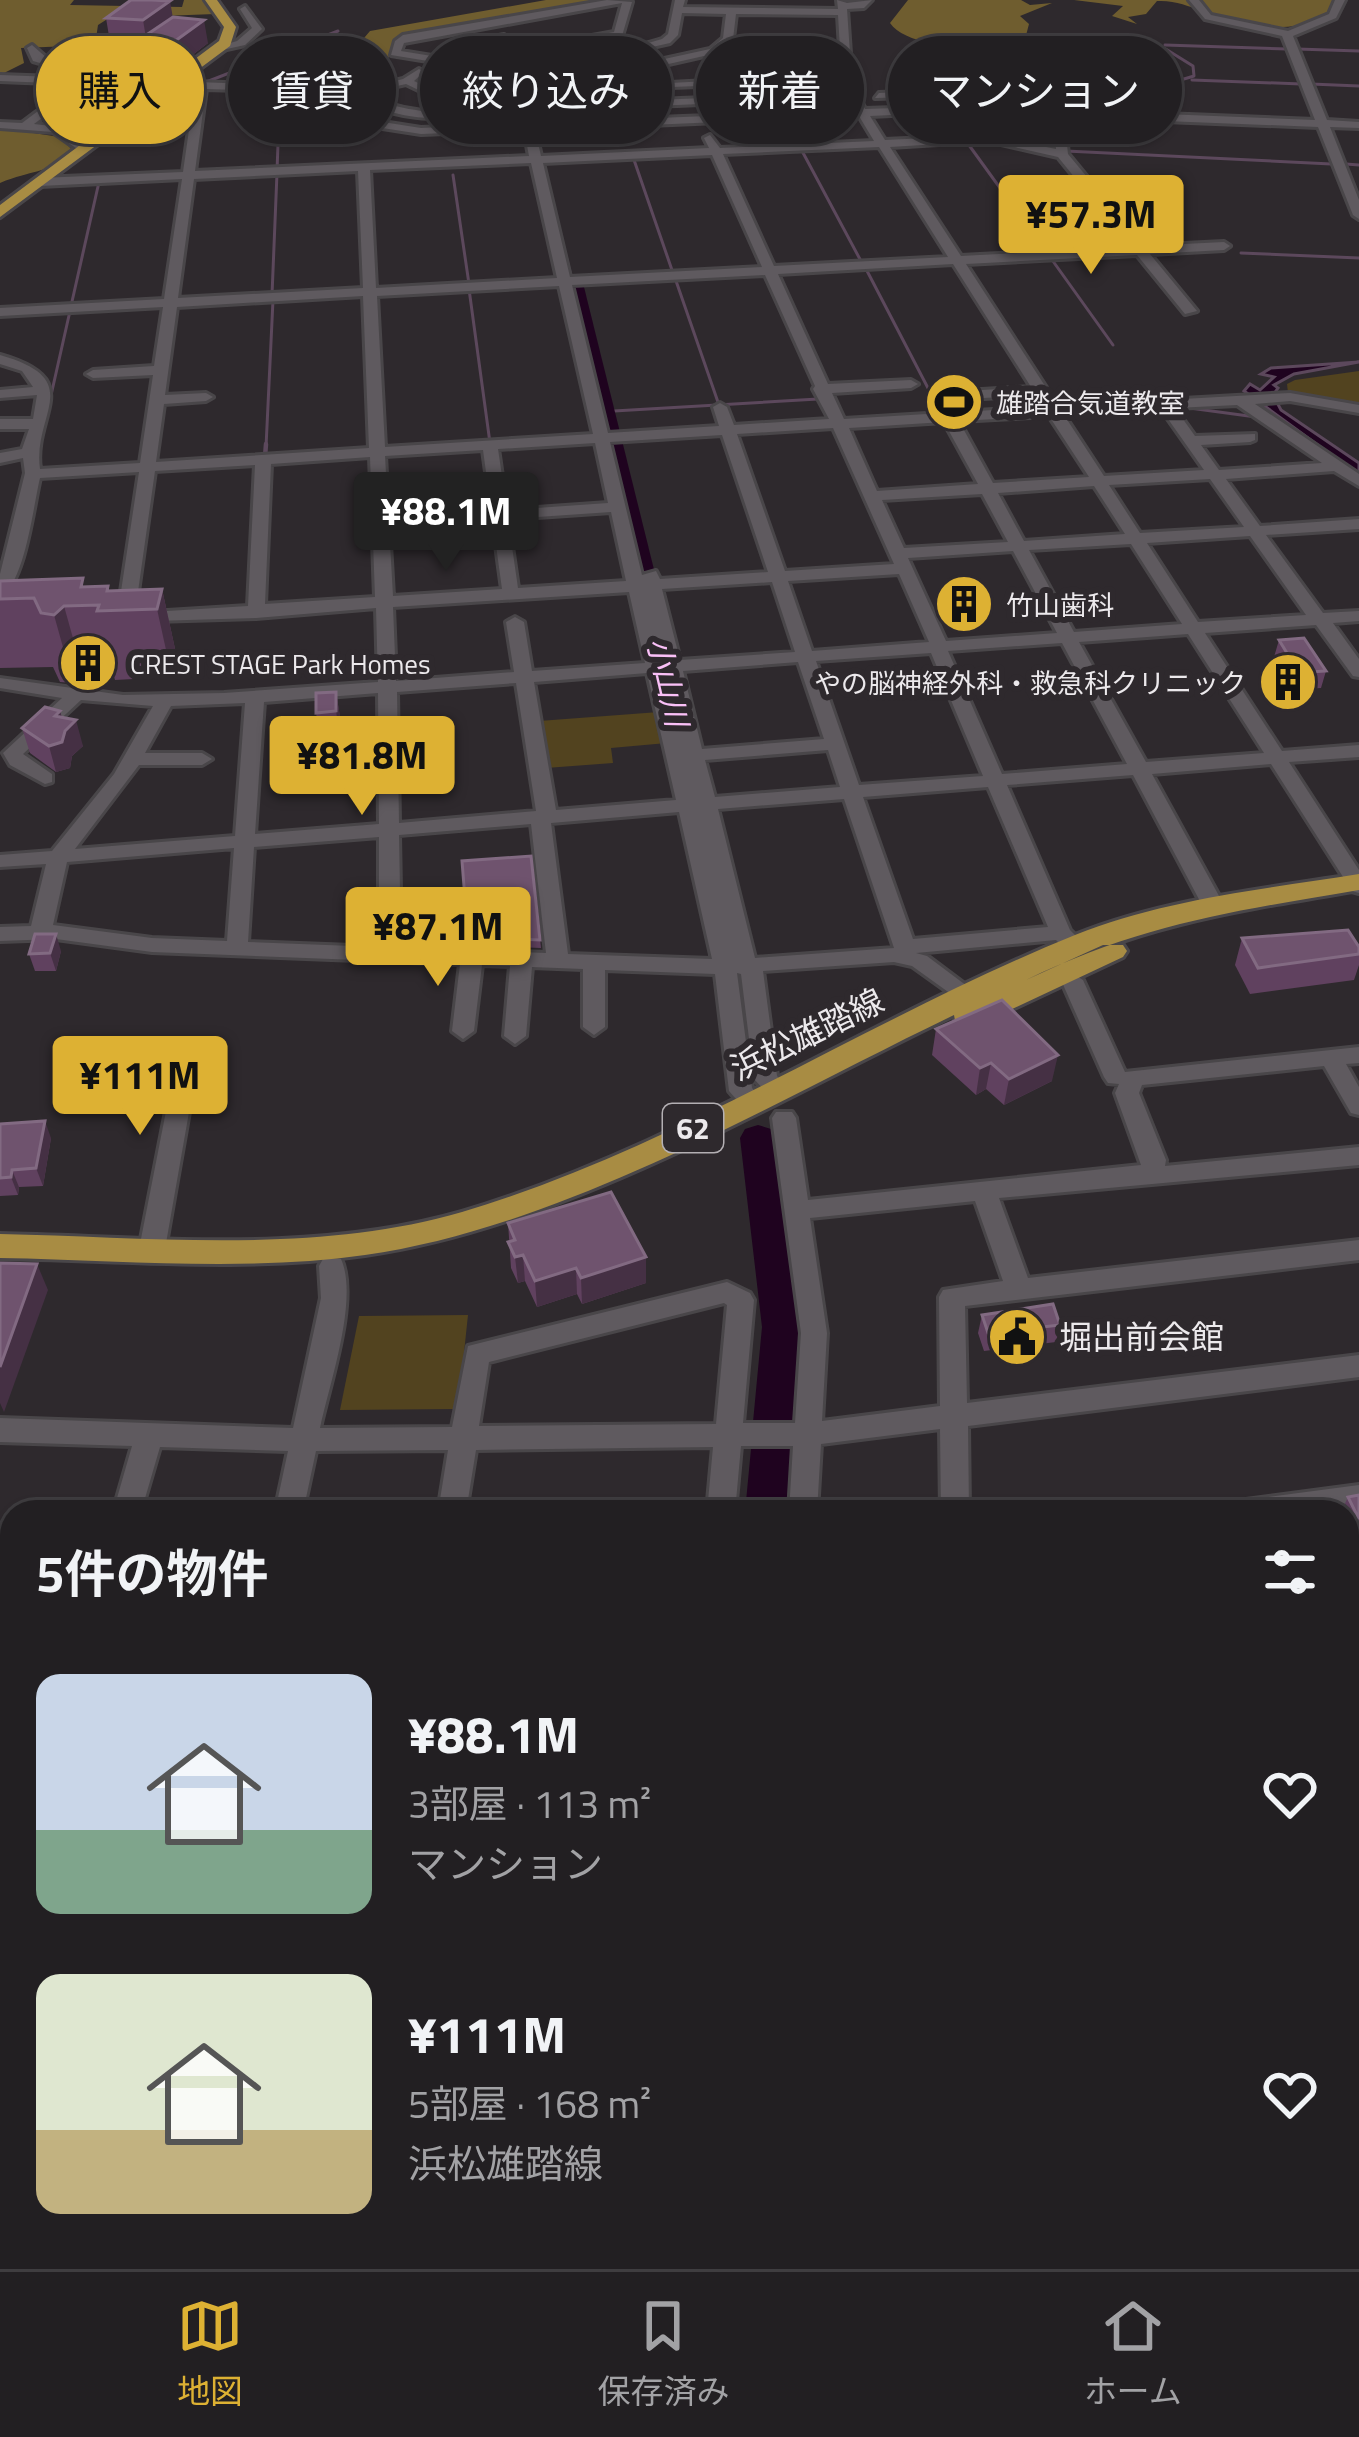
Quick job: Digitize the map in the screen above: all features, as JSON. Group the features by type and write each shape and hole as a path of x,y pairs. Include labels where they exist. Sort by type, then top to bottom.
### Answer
{"main road":[{"path":"204,60 231,30 211,0"},
{"path":"0,212 91,144"},
{"name":"浜松雄踏線","path":"0,1264 252,1270 332,1266 449,1246 559,1212 975,1003 1068,939 1213,905 1358,888"},
{"name":"浜松雄踏線","path":"0,1246 299,1250 445,1228 551,1195 771,1103 975,1003 1102,955 1165,934 1358,888"}],"street":[{"path":"420,57 395,53 401,39 624,0 618,34 608,36"},
{"path":"671,36 679,5 731,11 861,6 867,0"},
{"path":"1194,0 1208,17 1288,34 1333,16 1340,0"},
{"path":"784,36 786,6"},
{"path":"843,6 845,36"},
{"path":"217,50 241,43 257,29 245,9"},
{"path":"672,62 718,48 729,35 731,11"},
{"path":"439,32 441,36"},
{"path":"514,36 525,34"},
{"path":"1288,34 1359,214"},
{"path":"32,47 36,52"},
{"path":"420,70 407,81 355,92 389,111 420,115"},
{"path":"0,78 36,79"},
{"path":"407,81 420,88"},
{"path":"204,87 292,90 354,121 420,129"},
{"path":"864,116 1358,888"},
{"path":"26,125 36,118"},
{"path":"1182,118 1359,125"},
{"path":"0,124 56,129 83,150"},
{"path":"126,618 193,144"},
{"path":"534,144 592,361 739,968 741,1090 771,1103 798,1210 814,1333 804,1500"},
{"path":"1,938 40,931 136,944 739,968 1068,939 713,144"},
{"path":"62,166 364,168 888,144"},
{"path":"1010,144 1062,154"},
{"path":"1061,144 1062,154 1190,310"},
{"path":"364,168 385,604 390,954"},
{"path":"40,182 189,169"},
{"path":"172,295 371,292 1224,246"},
{"path":"0,313 260,282"},
{"path":"0,359 27,368 44,390 29,452 33,474 0,592"},
{"path":"93,374 162,370"},
{"path":"820,388 910,383"},
{"path":"0,394 44,390"},
{"path":"966,395 1038,391"},
{"path":"158,400 206,397"},
{"path":"33,474 1282,397 1359,409"},
{"path":"1245,400 1359,481"},
{"path":"1165,405 1359,672"},
{"path":"720,407 904,951 975,1003"},
{"path":"949,417 1213,905"},
{"path":"0,424 39,424"},
{"path":"1191,441 1250,437"},
{"path":"490,445 512,596"},
{"path":"0,458 29,452"},
{"path":"256,614 263,460"},
{"path":"616,462 618,507 645,585"},
{"path":"870,496 1338,466"},
{"path":"1324,505 1350,525"},
{"path":"500,514 618,507"},
{"path":"105,618 256,614 777,577 1017,546 1350,525"},
{"path":"0,683 164,702 1359,616"},
{"path":"515,622 527,677 558,961"},
{"path":"664,667 694,754 697,803"},
{"path":"45,778 14,754 77,694"},
{"path":"237,948 255,697"},
{"path":"40,931 58,856 134,758 164,702"},
{"path":"694,754 835,744"},
{"path":"0,861 1359,751"},
{"path":"134,758 202,759"},
{"path":"463,1030 472,957"},
{"path":"515,1036 522,959"},
{"path":"593,1027 594,962"},
{"path":"1072,980 1115,1077"},
{"path":"152,1249 188,1054"},
{"path":"1154,1171 1154,1160 1126,1093 1133,1078 1359,1055"},
{"path":"1331,1058 1359,1107"},
{"path":"798,1210 1154,1171 1164,1176 1359,1156"},
{"path":"984,1192 1018,1290"},
{"path":"955,1500 952,1297 1359,1250"},
{"path":"292,1500 334,1298 332,1266"},
{"path":"454,1500 476,1354 727,1292 741,1300 722,1500"},
{"path":"0,1430 304,1440 808,1434 1359,1366"},
{"path":"130,1500 149,1435"}],"shaded area":[{"path":"0,0 182,7 184,0 206,0 215,14 109,18 98,25 96,36 36,36 36,47 21,48 24,63 0,75"},
{"path":"546,0 617,0 401,37 396,45 396,36 366,36 370,31"},
{"path":"908,0 1052,3 1020,16 1029,24 1026,36 908,36 890,23"},
{"path":"1074,0 1337,0 1325,18 1278,27 1163,1 1157,1 1146,14 1128,17 1137,24 1112,16 1123,6"},
{"path":"0,128 36,133 36,144 67,144 74,152 46,169 0,183"},
{"path":"1359,362 1294,374 1274,385 1278,388 1273,395 1281,410 1359,463 1359,475 1244,391 1250,384 1260,390 1274,377 1261,374 1271,368"},
{"path":"1359,371 1359,406 1288,393 1287,384 1295,380"},
{"path":"659,712 667,743 611,748 613,763 546,768 539,721"},
{"path":"468,1315 458,1409 340,1410 359,1316"}],"building":[{"path":"131,0 170,1 143,20 106,18"},
{"path":"173,17 204,20 182,36 145,36"},
{"path":"83,578 81,587 108,586 107,591 162,589 157,609 97,611 99,605 64,606 54,615 41,613 34,598 0,599 0,581"},
{"path":"1304,638 1326,671 1294,673 1284,658 1290,658 1279,640"},
{"path":"336,692 336,711 316,713 316,693"},
{"path":"45,707 60,711 55,716 76,720 62,742 49,746 22,728"},
{"path":"531,856 540,940 468,937 462,861"},
{"path":"1348,930 1359,954 1258,968 1242,938"},
{"path":"35,934 56,934 50,953 29,954"},
{"path":"1002,1000 1058,1055 1009,1079 991,1063 980,1068 936,1029"},
{"path":"45,1121 36,1168 12,1170 11,1177 0,1178 0,1124"},
{"path":"611,1192 646,1257 581,1278 576,1268 535,1281 523,1255 515,1257 508,1242 515,1240 508,1223"},
{"path":"0,1263 37,1264 0,1367"},
{"path":"1053,1304 1060,1325 988,1333 982,1315"}],"waterway":[{"path":"204,83 338,31"},
{"path":"1182,46 1287,49"},
{"path":"1297,49 1359,51"},
{"path":"1182,59 1193,66 1194,76 1182,80"},
{"path":"1192,80 1301,84"},
{"path":"1311,84 1359,86"},
{"path":"277,171 278,144"},
{"path":"538,144 571,276"},
{"path":"968,144 1047,253"},
{"path":"1032,144 1055,148"},
{"path":"801,149 862,263"},
{"path":"1066,151 1331,164"},
{"path":"633,157 673,273"},
{"path":"1346,164 1359,165"},
{"path":"272,295 277,173"},
{"path":"453,175 469,284"},
{"path":"71,306 99,182"},
{"path":"1241,253 1359,258"},
{"path":"1050,257 1113,345"},
{"path":"865,267 942,415"},
{"path":"675,278 719,405"},
{"name":"小山川","path":"573,283 653,618"},
{"path":"469,289 490,443"},
{"path":"266,447 273,300"},
{"path":"45,422 70,311"},
{"path":"719,405 818,399"},
{"path":"614,411 719,405"},
{"path":"1182,407 1256,417"},
{"path":"265,457 266,444"},
{"name":"小山川","path":"758,1138 782,1327 774,1422"},
{"name":"小山川","path":"768,1500 772,1449"}],"place":[{"name":"雄踏合気道教室","path":"954,402"},
{"name":"竹山歯科","path":"964,604"},
{"name":"CREST STAGE Park Homes","path":"88,663"},
{"name":"やの脳神経外科・救急科クリニック","path":"1288,682"},
{"name":"堀出前会館","path":"1017,1337"}]}
